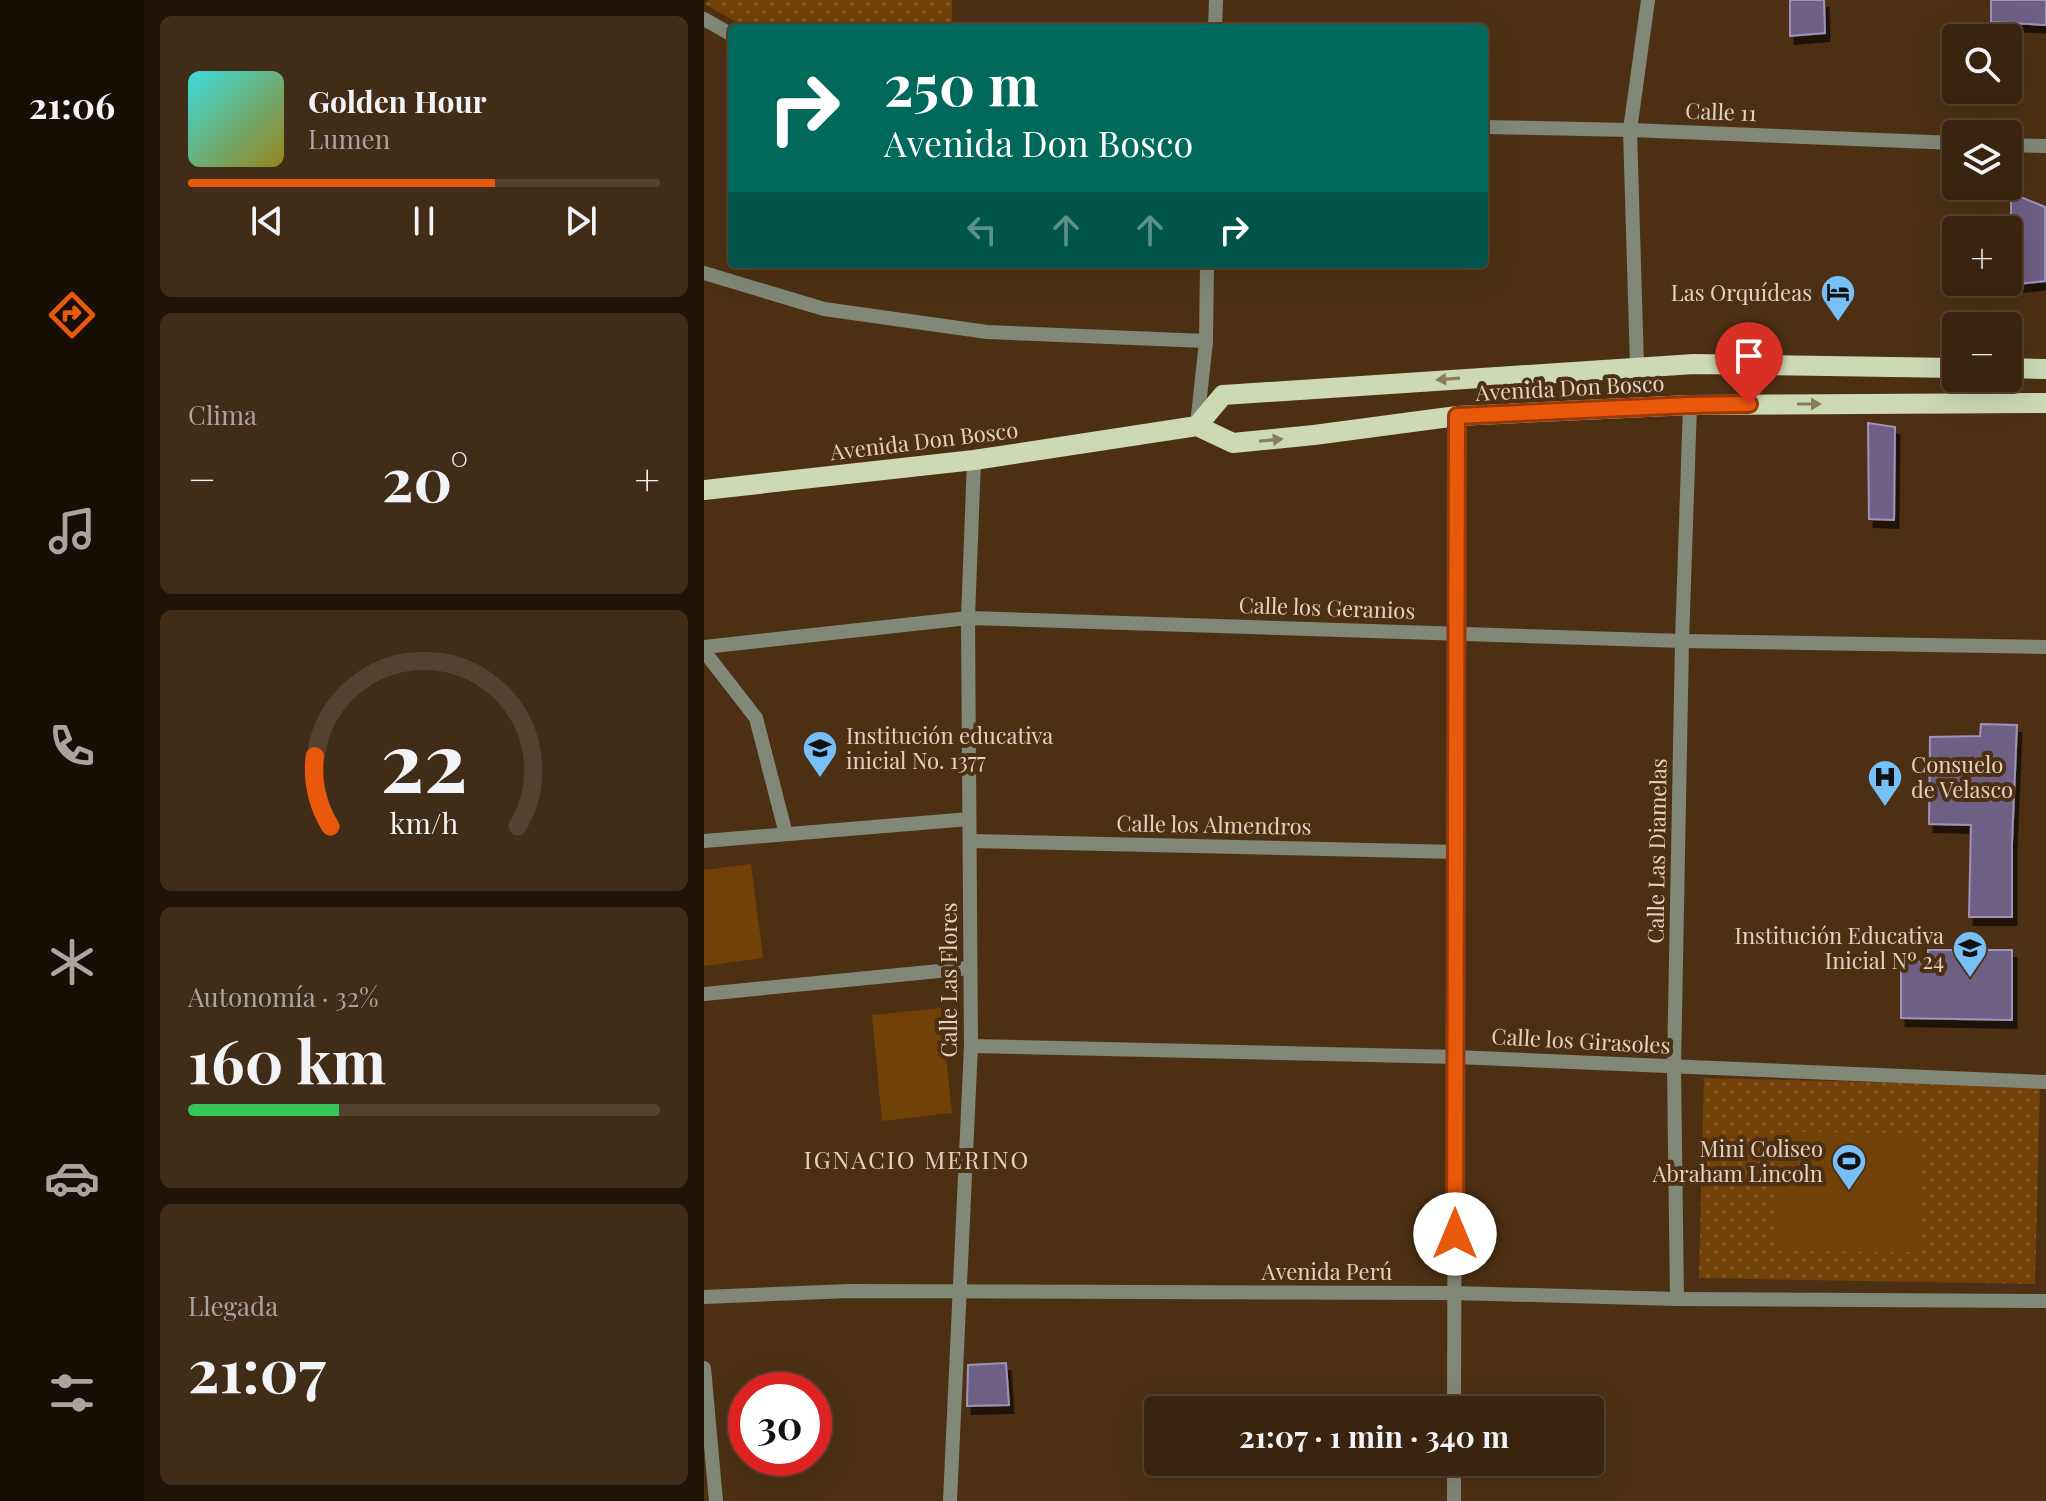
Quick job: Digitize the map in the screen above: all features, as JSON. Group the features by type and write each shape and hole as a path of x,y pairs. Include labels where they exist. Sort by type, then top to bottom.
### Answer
{"main road":[{"name":"Avenida Don Bosco","path":"1197,426 1223,395 1637,366 1942,368"},
{"path":"2022,368 2046,369"},
{"name":"Avenida Don Bosco","path":"704,490 974,460 1197,426 1233,443 1457,416 1690,405 2046,403"}],"street":[{"path":"1215,24 1216,0"},
{"path":"1637,366 1630,130 1648,0"},
{"path":"704,19 728,33"},
{"name":"Calle 11","path":"1488,127 1942,142"},
{"path":"2022,145 2046,146"},
{"path":"1197,426 1206,341 1207,268"},
{"path":"704,273 824,309 987,332 1206,341"},
{"name":"Calle Las Diamelas","path":"1677,1299 1674,1067 1690,405"},
{"path":"1454,1396 1457,416"},
{"name":"Calle Las Flores","path":"950,1501 971,1046 968,618 974,460"},
{"name":"Calle los Geranios","path":"704,649 968,618 1682,641 2046,647"},
{"path":"704,649 756,718 786,834"},
{"path":"704,841 969,819"},
{"name":"Calle los Almendros","path":"970,841 1457,852"},
{"path":"704,994 970,968"},
{"name":"Calle los Girasoles","path":"971,1046 1456,1057 2046,1082"},
{"name":"Avenida Perú","path":"704,1297 849,1291 1455,1293 1677,1299 2046,1301"},
{"path":"704,1368 716,1501"},
{"path":"1454,1476 1454,1501"}],"shaded area":[{"path":"709,0 952,0 952,24 739,24 705,4"},
{"path":"751,864 763,958 704,966 704,870"},
{"path":"941,1008 952,1113 882,1121 872,1015"},
{"path":"1704,1078 2040,1086 2035,1284 1699,1278"},
{"name":"Mini Coliseo Abraham Lincoln","path":"1778,1132 1920,1133 1920,1252 1777,1251"}],"building":[{"path":"1790,0 1824,0 1825,33 1790,36"},
{"path":"1991,0 2046,0 2046,25 1991,22"},
{"path":"2022,198 2045,207 2045,281 2022,284 2022,216 2011,216 2011,200 2022,200"},
{"path":"1868,423 1895,427 1894,520 1869,519"},
{"path":"1981,724 2017,725 2012,917 1969,917 1971,825 1929,824 1930,737 1980,736"},
{"name":"Institución Educativa Inicial Nº 24","path":"1928,950 2012,950 2012,1020 1901,1018 1901,962 1928,961"},
{"path":"1006,1363 1009,1405 967,1406 968,1365"}],"place":[{"name":"Las Orquídeas","path":"1838,323"},
{"name":"Institución educativa inicial No. 1377","path":"820,779"},
{"name":"Consuelo de Velasco","path":"1885,808"},
{"name":"Institución Educativa Inicial Nº 24","path":"1970,979"},
{"name":"Mini Coliseo Abraham Lincoln","path":"1849,1192"}],"district":[{"name":"IGNACIO MERINO","path":"917,1159"}],"route":[{"path":"1455,1234 1457,416 1749,404"}]}
